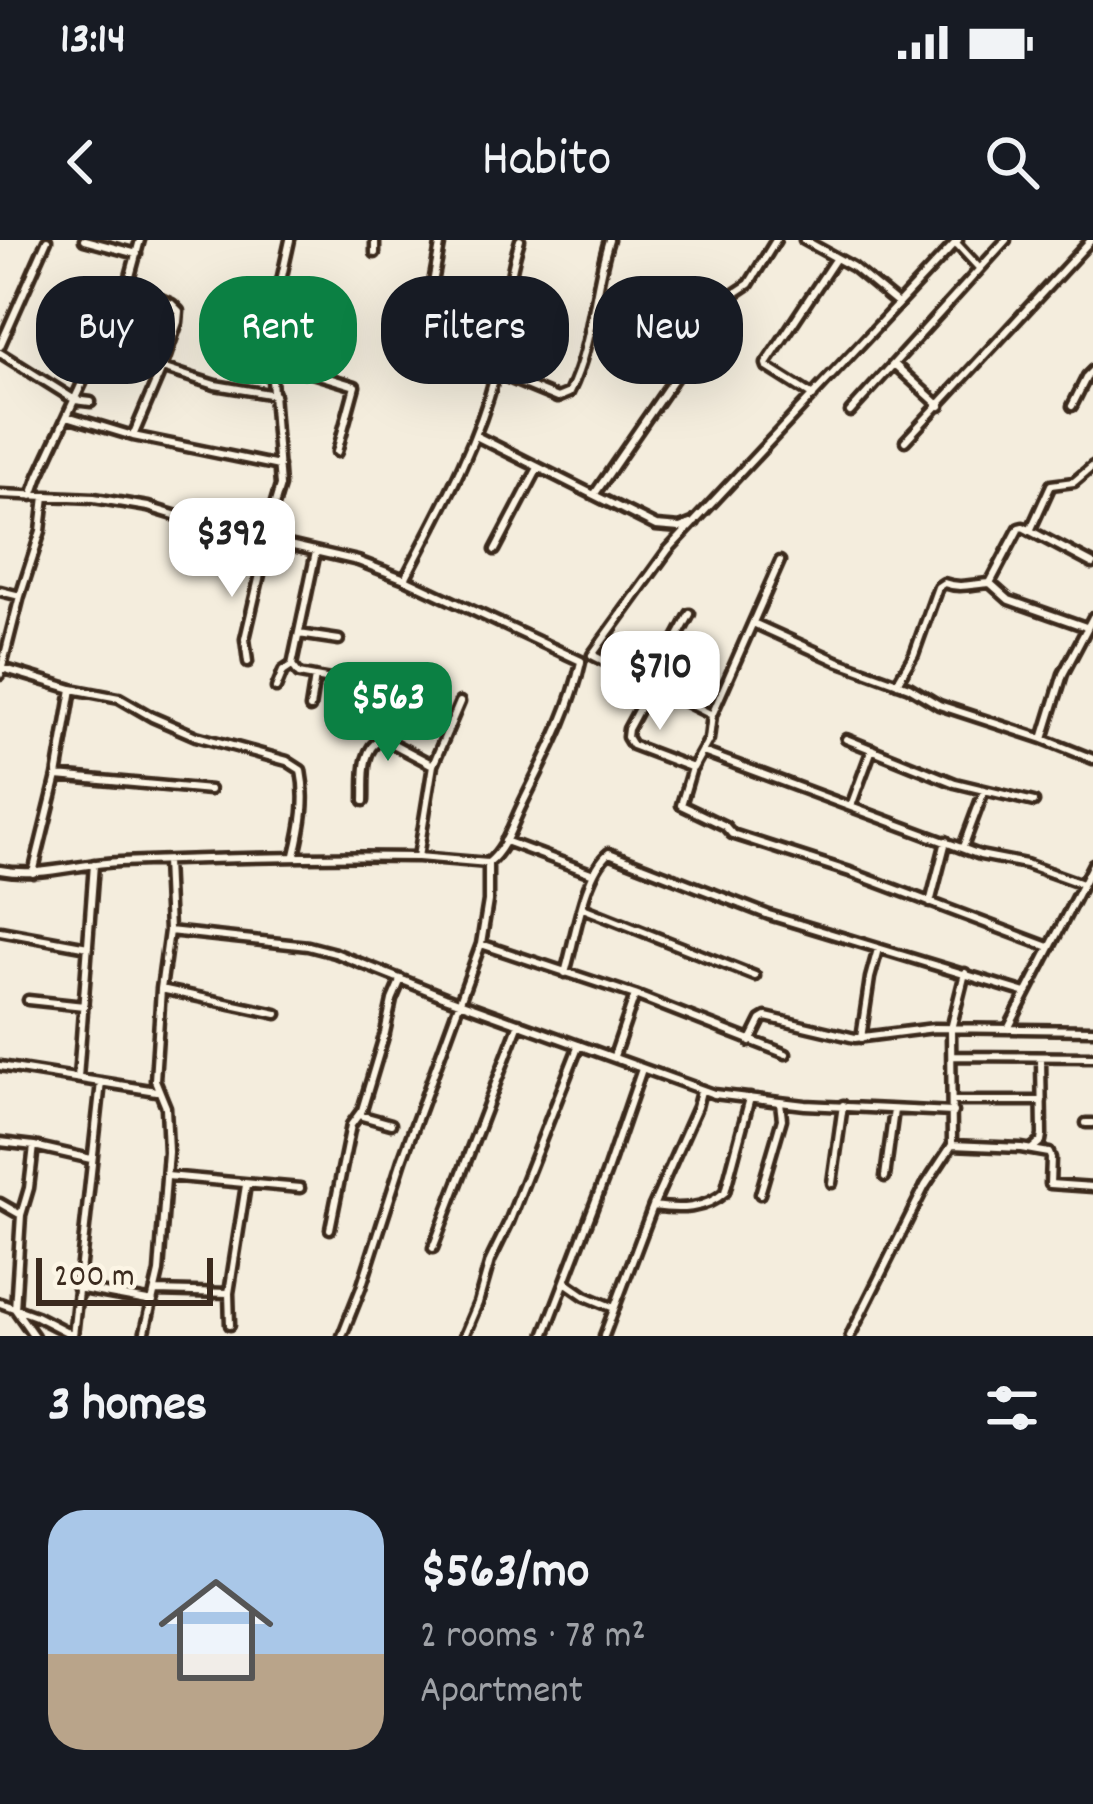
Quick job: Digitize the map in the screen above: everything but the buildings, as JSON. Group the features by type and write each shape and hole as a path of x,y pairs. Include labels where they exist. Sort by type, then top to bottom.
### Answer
{"street":[{"path":"47,240 0,350 75,400 91,402"},
{"path":"84,240 136,254"},
{"path":"130,276 140,240"},
{"path":"282,276 290,240"},
{"path":"375,240 375,254"},
{"path":"434,276 441,240"},
{"path":"510,276 520,240"},
{"path":"523,384 557,398 569,393 588,342 609,240"},
{"path":"594,495 731,296 749,284 776,240"},
{"path":"804,240 853,267 898,304"},
{"path":"850,412 1006,240"},
{"path":"905,440 1091,240"},
{"path":"0,870 33,873 94,864 295,855 488,863 505,841 543,768 581,662 592,655 668,550 957,241 979,268"},
{"path":"813,396 766,364 836,258"},
{"path":"894,364 940,406"},
{"path":"1072,406 1093,370"},
{"path":"175,372 274,395"},
{"path":"32,496 82,384"},
{"path":"133,436 155,384"},
{"path":"248,662 245,639 280,486 273,384"},
{"path":"337,452 356,391 348,384"},
{"path":"406,579 476,436 493,384"},
{"path":"67,416 133,436 280,466"},
{"path":"476,436 656,526 680,528 697,521"},
{"path":"1030,531 1051,485 1074,482 1093,466"},
{"path":"495,550 538,468"},
{"path":"0,494 94,498 148,507 358,561 581,662"},
{"path":"45,496 41,531 1,672 119,698 196,736 287,761 301,770 304,788 304,820 295,855"},
{"path":"990,584 1014,533 1023,527 1093,564"},
{"path":"316,553 292,665 296,672 336,682"},
{"path":"780,561 712,715 711,731 681,806 732,833 1049,947"},
{"path":"897,683 914,655 940,585 990,584 1009,600 1086,627"},
{"path":"0,591 20,596"},
{"path":"690,614 651,682 627,737 632,745 693,768"},
{"path":"1043,739 1063,674 1093,617"},
{"path":"753,623 914,689 939,705 1093,759"},
{"path":"298,634 339,640"},
{"path":"592,655 712,715"},
{"path":"276,688 283,671 292,665"},
{"path":"310,708 316,677"},
{"path":"33,873 72,689"},
{"path":"418,857 433,765 460,702"},
{"path":"364,801 367,752 374,742 382,738 433,765"},
{"path":"846,739 983,791 1034,802"},
{"path":"851,806 872,749"},
{"path":"703,752 980,855 1026,864 1082,884"},
{"path":"57,776 210,790"},
{"path":"963,847 983,791"},
{"path":"505,841 591,874"},
{"path":"930,903 946,841"},
{"path":"565,973 591,874 609,853 769,915 1026,993"},
{"path":"144,1336 156,1292 166,1177 168,1122 155,1080 169,931 166,861"},
{"path":"342,1336 481,944 488,863"},
{"path":"78,1078 94,864"},
{"path":"1008,1029 1093,864"},
{"path":"584,908 755,976"},
{"path":"0,931 88,947"},
{"path":"169,931 308,946 701,1090 780,1103 953,1112"},
{"path":"481,944 635,994 787,1054"},
{"path":"861,1038 878,949"},
{"path":"850,1336 925,1186 952,1145 950,1029 965,973"},
{"path":"330,1229 351,1125 359,1115 401,979"},
{"path":"161,989 277,1014"},
{"path":"614,1057 635,994"},
{"path":"28,1000 85,1006"},
{"path":"750,1042 766,1017 861,1038 921,1028 1093,1030"},
{"path":"433,1248 519,1023"},
{"path":"464,1336 579,1045"},
{"path":"952,1056 1093,1057"},
{"path":"1030,1150 1041,1141 1041,1056"},
{"path":"0,1066 158,1091"},
{"path":"544,1336 642,1068"},
{"path":"1,1305 73,1336 101,1082"},
{"path":"604,1336 701,1090"},
{"path":"653,1206 691,1208 720,1198 750,1098"},
{"path":"953,1101 1042,1101"},
{"path":"760,1194 782,1119 780,1103"},
{"path":"832,1183 843,1106"},
{"path":"885,1177 894,1110"},
{"path":"359,1115 391,1124"},
{"path":"0,1142 92,1159"},
{"path":"952,1145 1048,1153 1050,1184 1093,1187"},
{"path":"34,1146 21,1215 15,1309 34,1336"},
{"path":"166,1177 301,1188"},
{"path":"230,1325 245,1185"},
{"path":"0,1203 21,1215"},
{"path":"565,1282 614,1308"},
{"path":"77,1288 154,1302"},
{"path":"156,1292 230,1293"}]}
